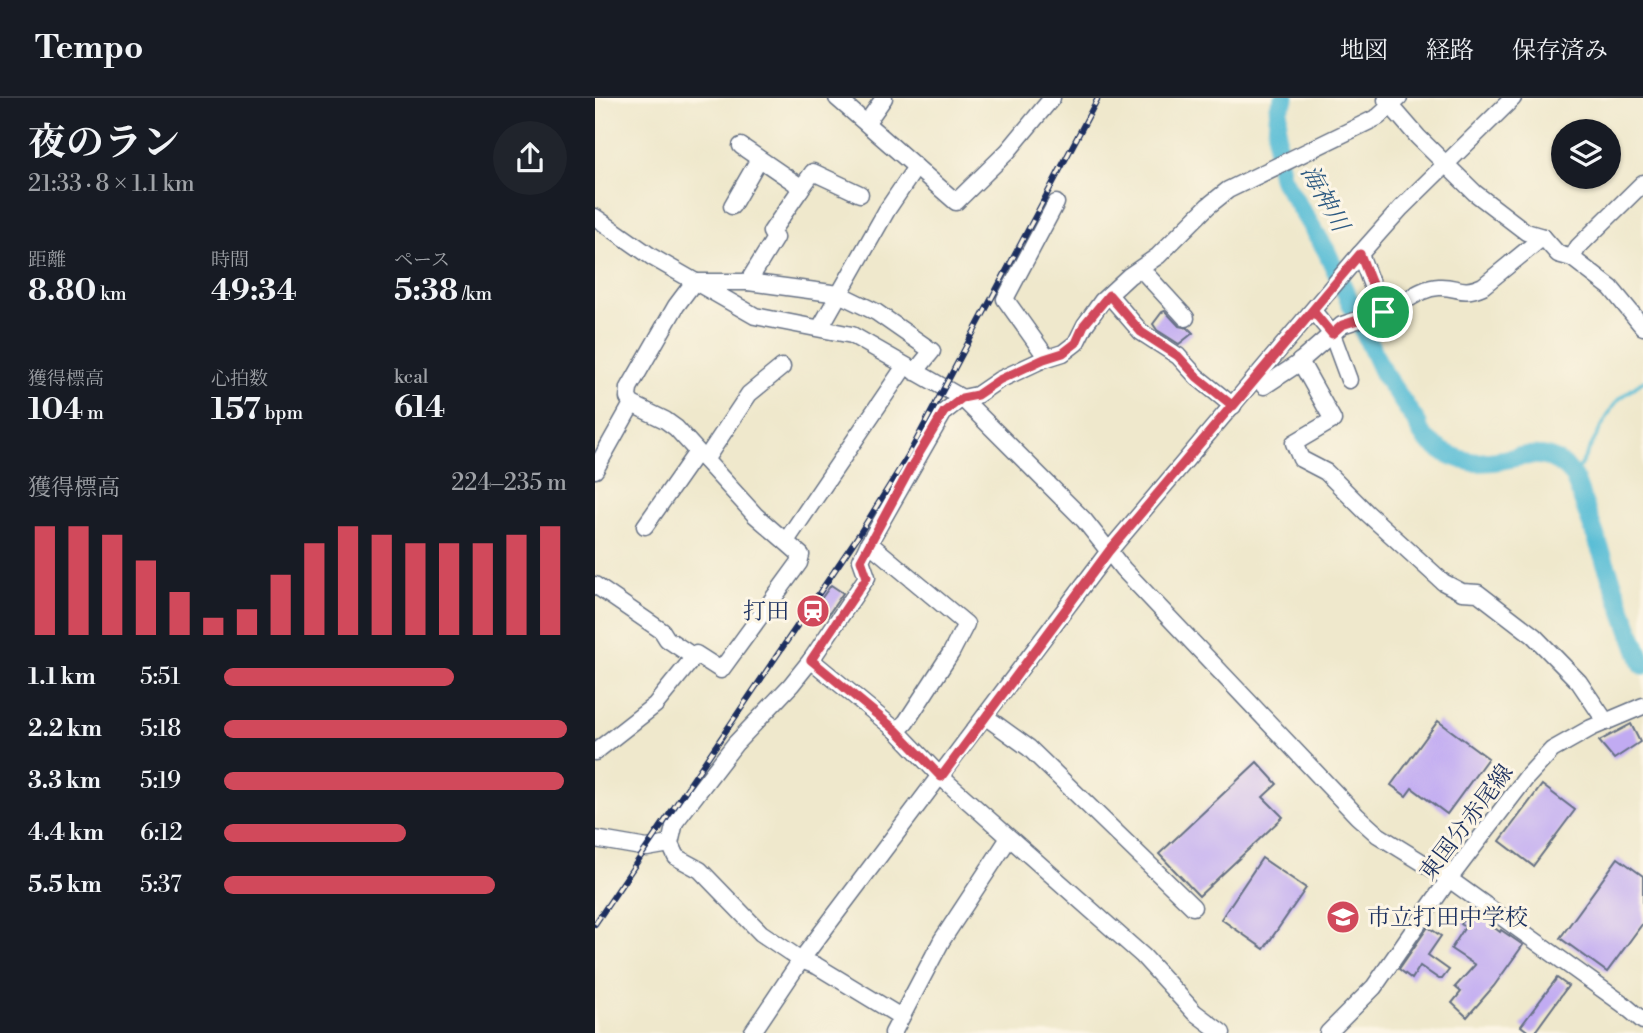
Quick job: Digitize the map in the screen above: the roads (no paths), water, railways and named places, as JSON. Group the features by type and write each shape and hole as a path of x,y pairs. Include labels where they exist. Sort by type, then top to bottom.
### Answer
{"street":[{"path":"837,98 956,202 1008,151 1052,98"},
{"path":"867,122 884,98"},
{"path":"752,1033 801,960 1109,551 1357,258 1445,164 1513,98"},
{"path":"901,1017 817,966 801,960 761,933 700,870 676,857 670,844 675,822 735,744 811,660 867,577 861,560 944,412 962,398 977,395 999,380 1063,353 1076,343 1084,325 1109,295 1129,276 1142,270 1228,190 1378,117 1392,101 1445,164 1475,193 1526,232 1543,237 1558,254 1572,258 1611,288 1643,327"},
{"path":"741,146 795,183 800,190"},
{"path":"732,206 759,159"},
{"path":"820,328 887,210 916,167"},
{"path":"747,282 775,238 771,232 813,172 860,194"},
{"path":"1572,258 1578,247 1643,183"},
{"path":"1047,358 1005,299 1056,203"},
{"path":"595,217 694,282 755,316 852,335 962,398 1084,520 1123,569 1357,816 1378,835 1449,879 1643,1021"},
{"path":"1264,386 1300,361 1342,325 1390,310 1416,293 1440,286 1458,291 1472,291 1483,286 1543,237"},
{"path":"1357,258 1383,312"},
{"path":"1142,270 1186,318"},
{"path":"694,282 747,282 839,294 876,312 932,351 910,369 786,541"},
{"path":"595,752 655,705 696,654 721,670 799,563 801,555 755,515 665,420 632,404 628,398 629,388 676,306 694,282"},
{"path":"1109,295 1141,332 1178,356 1197,377 1233,406"},
{"path":"1313,311 1332,334 1349,380"},
{"path":"1300,361 1333,420 1294,443 1301,459 1326,472 1366,513 1443,582 1462,592 1478,593 1534,636 1579,682 1606,722"},
{"path":"645,526 749,394 782,367"},
{"path":"595,470 632,404"},
{"path":"869,543 966,624 951,653 906,722 897,731"},
{"path":"595,585 662,631 667,639 694,657"},
{"path":"811,660 897,731 941,777 1143,956 1194,1012 1222,1033"},
{"name":"東国分赤尾線","path":"1328,1033 1374,987 1449,879 1526,778 1552,750 1639,708"},
{"path":"986,717 1029,748 1193,907"},
{"path":"893,1033 942,940 1009,838"},
{"path":"595,839 647,848 670,844"}],"waterway":[{"name":"海神川","path":"1285,98 1279,107 1277,132 1277,156 1281,177 1326,250 1383,373 1418,424 1423,436 1442,451 1473,462 1539,455 1563,465 1574,477 1643,665"},
{"path":"1574,477 1612,408 1619,399 1643,381"}],"railway":[{"path":"595,924 860,533 909,454 1098,98"}],"place":[{"name":"打田","path":"813,611"},
{"name":"市立打田中学校","path":"1343,917"}]}
